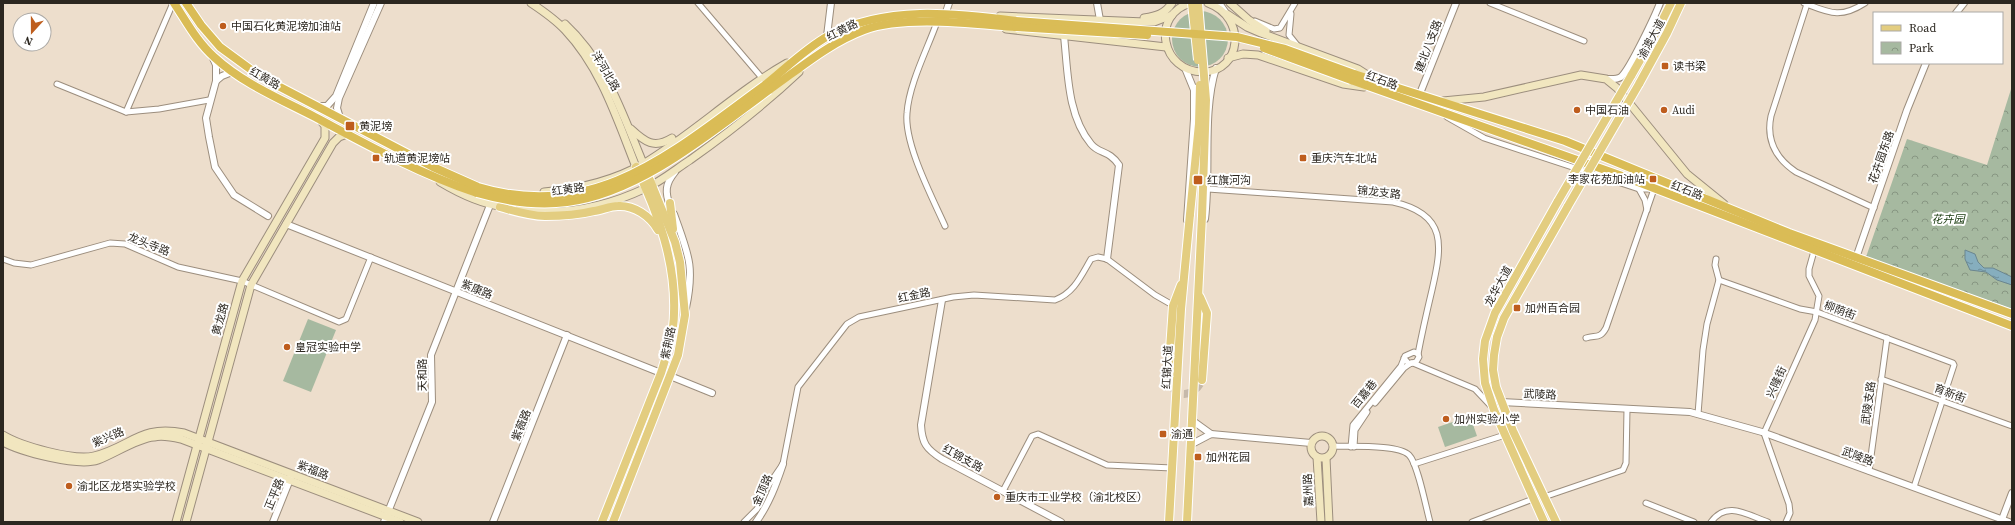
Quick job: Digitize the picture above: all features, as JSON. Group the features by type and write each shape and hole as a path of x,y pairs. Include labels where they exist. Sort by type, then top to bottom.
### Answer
{"highway":[{"name":"红黄路","path":"174,3 193,32 212,56 232,72 347,134 430,175 477,190 543,197 565,196 610,185 634,175 660,160 765,84 827,36 866,21 917,14 945,15 978,20"},
{"name":"红黄路","path":"186,3 201,25 220,47 261,77 477,190"},
{"name":"红黄路","path":"765,84 810,60 840,41 866,30 896,24 978,20"},
{"name":"红石路","path":"978,20 1213,39 1237,43 1277,53 1376,85 1436,101 1565,141 1789,233 2012,314"},
{"name":"红石路","path":"1376,85 1437,112 1569,156 2012,326"}],"main road":[{"name":"洋河北路","path":"531,3 565,30 587,59 608,96 640,165"},
{"name":"洋河北路","path":"540,3 568,26 592,54 615,92 640,165"},
{"path":"1120,21 1156,16 1164,12 1172,3"},
{"path":"1192,3 1184,4 1174,14 1166,28 1166,46 1171,57 1180,66 1192,71 1206,72 1216,68 1228,58 1232,52 1235,40 1234,28 1226,13"},
{"name":"红锦大道","path":"1169,522 1181,309 1199,124 1200,87 1192,3"},
{"path":"1187,522 1201,255 1206,100 1198,3"},
{"path":"1208,3 1218,7 1247,27 1358,69 1376,85"},
{"path":"1230,3 1259,27 1282,40"},
{"name":"渝澳大道","path":"1630,76 1659,27 1670,3"},
{"name":"渝澳大道","path":"1639,84 1668,33 1681,3"},
{"path":"978,20 1100,20 1154,22 1174,14"},
{"path":"978,20 1017,31 1166,46"},
{"path":"1228,58 1243,54 1258,55 1343,84 1376,85"},
{"path":"430,175 458,193 490,205 525,210 566,212 592,207 649,186 679,167 754,111 810,60"},
{"name":"红石路","path":"1436,101 1484,97 1581,75 1606,79 1617,88 1687,174 1729,208"},
{"name":"龙华大道","path":"1544,522 1494,410 1484,374 1485,341 1495,313 1630,76"},
{"path":"628,127 645,141 659,144 765,84"},
{"name":"龙华大道","path":"1556,522 1501,402 1493,370 1497,337 1512,303 1639,84"},
{"path":"433,167 496,188 519,192 542,192 586,186 609,179 640,165 709,117"},
{"path":"321,120 325,126 325,138 331,136 334,139 333,143"},
{"path":"333,143 339,137 347,134"},
{"name":"黄龙路","path":"176,522 242,281 325,138"},
{"name":"黄龙路","path":"186,522 251,285 333,143"},
{"name":"紫荆路","path":"613,522 678,355 685,315 680,262 640,165"},
{"path":"670,203 671,243"},
{"path":"500,206 526,215 545,216 566,215 594,211 614,206 625,206 638,211 651,220 671,243"},
{"name":"紫荆路","path":"602,522 661,373 668,351 674,314 671,243"},
{"path":"1168,378 1173,306 1184,275"},
{"path":"1199,294 1207,313 1202,380"},
{"name":"紫兴路","path":"3,435 48,451 81,458 96,455 151,431 167,429 198,442"},
{"name":"紫兴路","path":"3,442 64,461 81,463 96,460 153,437 168,436 198,442"},
{"path":"1324,436 1330,440 1333,446 1331,453 1326,458 1317,457 1311,450 1311,443 1316,437 1324,436"},
{"name":"紫福路","path":"198,442 291,477 400,522"},
{"name":"紫福路","path":"208,445 218,452 291,477"},
{"path":"204,459 210,454 218,452"},
{"name":"嘉州路","path":"1317,457 1321,522"},
{"name":"嘉州路","path":"1326,458 1329,522"},
{"name":"紫福路","path":"387,516 418,522"}],"street":[{"path":"126,112 174,3"},
{"path":"316,106 327,106 333,100 374,3"},
{"path":"340,118 337,112 338,103 381,3"},
{"path":"698,3 765,84"},
{"path":"827,36 831,3"},
{"path":"945,15 949,3"},
{"path":"1097,3 1100,20"},
{"path":"1219,3 1226,13"},
{"path":"1239,11 1274,29 1280,28 1295,3"},
{"name":"建北八支路","path":"1419,96 1456,3"},
{"path":"1492,3 1584,41"},
{"path":"1606,79 1621,77 1627,69 1654,20 1660,3"},
{"path":"1865,3 1852,12 1840,13 1806,4 1771,116 1769,127 1770,139 1777,156 1785,164 1796,172 1874,208"},
{"path":"1957,12 1964,3"},
{"path":"1292,9 1289,35 1297,46"},
{"path":"937,22 910,95 907,114 910,135 920,172 945,226"},
{"path":"1064,36 1073,109 1080,129 1093,146 1113,156 1119,165 1107,260 1173,306 1181,309"},
{"path":"212,56 216,65 216,81 209,100 206,118 208,138 216,167 234,195 268,216 273,228"},
{"name":"花卉园东路","path":"1856,258 1907,110 1926,64"},
{"path":"1185,68 1194,90 1194,119 1186,211 1188,245"},
{"path":"1201,255 1208,189 1210,88 1216,68"},
{"path":"216,81 222,76 232,72"},
{"path":"57,84 126,112 159,109 209,100"},
{"path":"1437,112 1484,138 1639,189 1654,188 1606,328 1602,335 1598,337 1586,338"},
{"path":"679,167 667,182 666,189 690,262 690,287 685,315"},
{"name":"锦龙支路","path":"1208,189 1393,202 1404,205 1424,215 1436,230 1440,247 1438,265 1418,354"},
{"path":"1639,189 1645,200 1647,210"},
{"name":"天和路","path":"387,516 432,402 431,355 490,205"},
{"path":"268,216 281,213"},
{"name":"紫康路","path":"286,224 661,373"},
{"name":"龙头寺路","path":"3,260 31,265 110,243 125,244 178,266 242,281 339,322 346,319 371,257"},
{"name":"兴隆街","path":"1764,433 1815,320 1819,296 1809,276 1809,269 1814,251"},
{"name":"红金路","path":"744,522 757,509 768,486 783,464 798,387 847,324 859,317 974,295 1055,300 1072,290 1091,259 1098,257 1107,260"},
{"path":"1698,414 1703,350 1707,324 1719,280 1715,265 1716,258"},
{"name":"柳荫街","path":"1719,280 1800,309 1817,312 1952,363 1954,365 1941,401"},
{"name":"红锦支路","path":"942,300 921,425 922,438 930,451 1061,522"},
{"name":"紫薇路","path":"494,522 567,335"},
{"name":"武陵支路","path":"1869,471 1887,338"},
{"path":"1418,354 1408,353 1404,358 1406,362 1412,363 1475,389 1494,410"},
{"name":"百嘉巷","path":"1352,447 1354,433 1359,423 1404,368 1419,360 1418,354"},
{"name":"百嘉巷","path":"1352,447 1351,434 1354,425 1400,366 1404,358"},
{"path":"670,376 712,393"},
{"name":"育新街","path":"1882,379 2012,426"},
{"path":"1914,487 1941,401"},
{"name":"武陵路","path":"1501,402 1690,412 1764,433 1914,487 2002,521 2009,522"},
{"path":"1544,497 1623,470 1626,464 1627,409"},
{"path":"1193,421 1211,434 1311,443"},
{"path":"1764,433 1789,504 1790,513 1786,522"},
{"path":"1003,491 1035,434 1041,435 1107,465 1172,468"},
{"path":"1192,444 1211,434"},
{"path":"1414,464 1505,435"},
{"path":"1333,446 1398,449 1409,454 1414,464 1430,522"},
{"name":"金顶路","path":"756,522 766,509 773,494 783,464"},
{"name":"正平路","path":"273,522 291,477"},
{"path":"2002,521 2012,493"},
{"path":"1472,522 1533,499"},
{"path":"1646,503 1694,522"},
{"path":"1711,522 1720,513 1732,509 1768,522"}],"green space":[{"path":"1195,11 1205,11 1220,19 1226,28 1228,39 1226,50 1220,59 1205,67 1195,67 1184,62 1177,55 1172,44 1172,34 1177,23 1184,16"},
{"name":"花卉园","path":"2012,86 2012,309 1866,257 1907,139 1987,165"},
{"path":"308,319 336,330 311,392 283,381"},
{"path":"1470,416 1477,436 1445,447 1438,427"}],"water":[{"path":"1965,250 1975,254 1978,262 1984,268 1993,268 2012,277 2012,285 1997,280 1986,272 1970,270 1965,259"}],"tunnel":[{"path":"1168,378 1175,390 1184,394 1194,391 1202,380"}],"place":[{"name":"中国石化黄泥塝加油站","path":"223,26"},
{"name":"读书梁","path":"1665,66"},
{"name":"中国石油","path":"1577,110"},
{"name":"Audi","path":"1664,110"},
{"name":"黄泥塝","path":"350,126"},
{"name":"轨道黄泥塝站","path":"376,158"},
{"name":"重庆汽车北站","path":"1303,158"},
{"name":"李家花苑加油站","path":"1653,179"},
{"name":"红旗河沟","path":"1198,180"},
{"name":"加州百合园","path":"1517,308"},
{"name":"皇冠实验中学","path":"287,347"},
{"name":"加州实验小学","path":"1446,419"},
{"name":"渝通","path":"1163,434"},
{"name":"加州花园","path":"1198,457"},
{"name":"渝北区龙塔实验学校","path":"69,486"},
{"name":"重庆市工业学校（渝北校区）","path":"997,497"}]}
